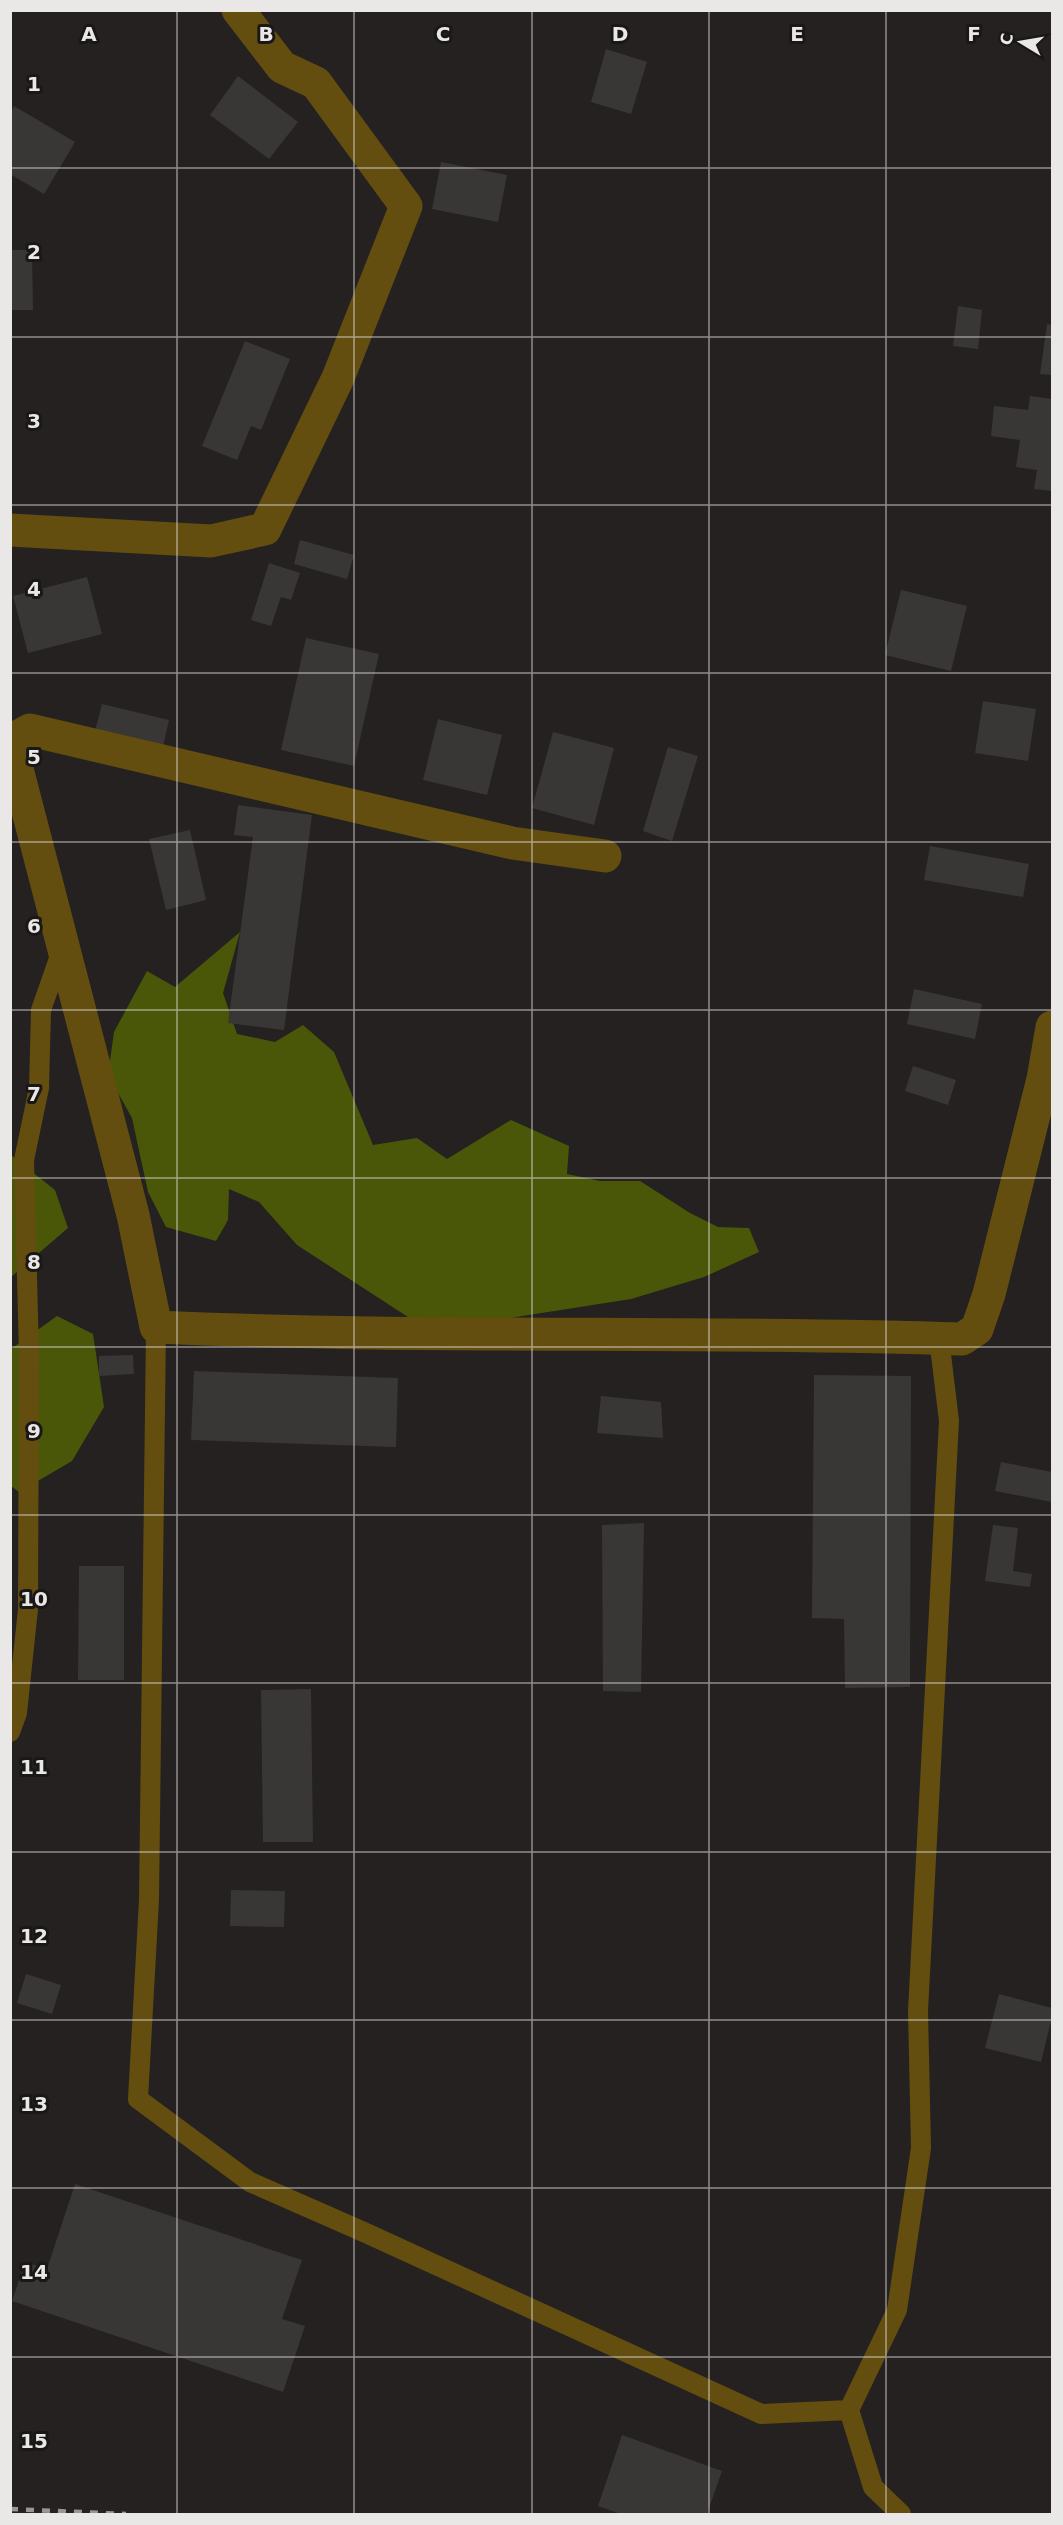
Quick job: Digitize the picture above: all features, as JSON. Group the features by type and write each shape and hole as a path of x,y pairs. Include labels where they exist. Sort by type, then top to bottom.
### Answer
{"street":[{"path":"10,531 211,542 265,529 338,378 406,206 316,83 282,67 238,10"},
{"path":"605,856 513,843 30,730 10,741 133,1215 156,1327 261,1332 719,1333 962,1339 977,1329 989,1294 1043,1079 1053,1027"}],"lane":[{"path":"10,1732 17,1713 28,1609 29,1355 24,1160 39,1088 41,1010 63,946"},
{"path":"156,1327 149,1900 138,2099 249,2182 377,2238 761,2414 849,2410"},
{"path":"901,2514 873,2487 849,2410 897,2310 921,2148 918,2011 949,1421 939,1338"}],"green space":[{"path":"240,932 223,993 237,1034 275,1042 303,1025 334,1052 373,1145 417,1138 447,1159 511,1120 569,1146 567,1174 600,1181 640,1181 690,1213 718,1227 749,1228 759,1252 704,1277 631,1299 497,1320 408,1317 297,1245 259,1202 229,1189 228,1220 216,1241 166,1227 148,1192 132,1118 108,1075 114,1032 147,971 175,987"},
{"path":"12,1156 55,1190 68,1228 11,1277 10,1157"},
{"path":"57,1316 93,1334 104,1407 72,1461 19,1492 11,1486 10,1346 11,1349"}],"building":[{"path":"606,49 647,62 631,114 591,102"},
{"path":"238,76 298,122 269,159 210,115"},
{"path":"14,106 75,142 44,194 10,174 10,112"},
{"path":"441,162 507,175 498,222 432,209"},
{"path":"10,250 32,250 33,310 10,310"},
{"path":"958,306 982,310 978,349 953,346"},
{"path":"1047,324 1052,325 1052,375 1040,374"},
{"path":"245,341 290,359 261,430 251,426 237,460 202,446"},
{"path":"1030,396 1052,399 1052,491 1034,489 1037,470 1016,467 1020,440 991,436 994,406 1028,410"},
{"path":"300,540 354,555 347,579 294,564"},
{"path":"269,563 300,573 291,600 281,597 271,626 251,620"},
{"path":"87,577 102,634 28,653 13,596"},
{"path":"901,590 967,606 951,671 885,655"},
{"path":"306,638 379,654 354,766 281,750"},
{"path":"983,701 1036,709 1028,761 975,753"},
{"path":"102,704 169,720 162,751 94,735"},
{"path":"438,719 502,735 487,795 423,780"},
{"path":"553,732 614,748 594,825 532,808"},
{"path":"668,747 698,756 672,841 643,831"},
{"path":"238,805 312,815 284,1030 228,1023 253,837 234,835"},
{"path":"190,830 206,900 166,910 149,839"},
{"path":"930,846 1029,864 1023,897 924,880"},
{"path":"914,989 982,1004 975,1039 907,1024"},
{"path":"913,1066 956,1080 948,1105 905,1091"},
{"path":"133,1355 134,1374 99,1376 99,1356"},
{"path":"194,1371 398,1378 396,1447 191,1440"},
{"path":"814,1375 911,1376 910,1687 845,1688 844,1619 812,1618"},
{"path":"601,1396 661,1402 663,1438 597,1433"},
{"path":"1001,1462 1052,1472 1052,1502 995,1491"},
{"path":"644,1523 641,1692 603,1691 602,1525"},
{"path":"993,1525 1018,1528 1013,1571 1032,1574 1030,1587 985,1581"},
{"path":"79,1566 124,1566 124,1680 78,1680"},
{"path":"311,1689 313,1842 263,1842 261,1690"},
{"path":"231,1890 285,1891 284,1927 230,1926"},
{"path":"26,1974 61,1985 52,2014 17,2003"},
{"path":"999,1994 1052,2008 1041,2062 985,2048"},
{"path":"75,2184 302,2260 282,2319 305,2326 283,2392 12,2301 25,2262 47,2269"},
{"path":"622,2435 722,2471 707,2514 621,2514 598,2506"}],"railway":[{"path":"10,2509 126,2514"}]}
